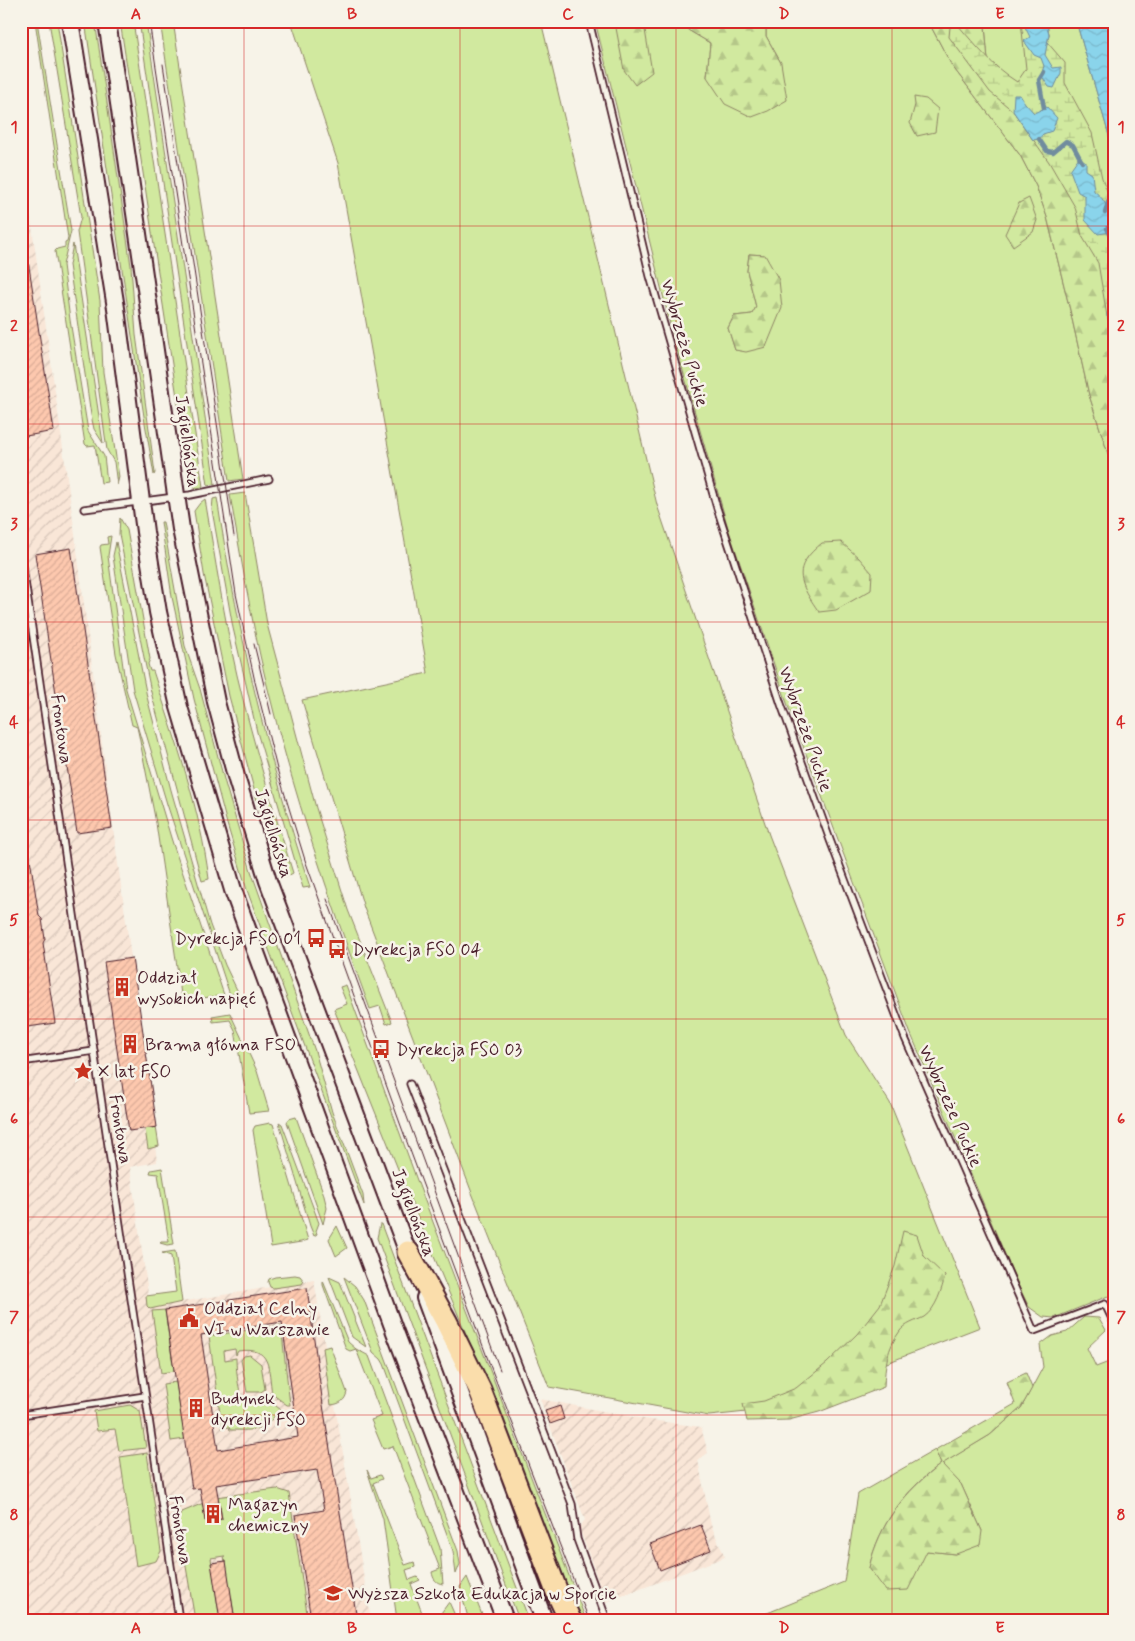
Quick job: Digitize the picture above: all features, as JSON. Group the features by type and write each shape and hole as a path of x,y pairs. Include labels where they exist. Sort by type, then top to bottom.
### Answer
{"highway":[{"path":"408,1252 446,1321 480,1390 557,1592 570,1620"}],"main road":[{"path":"70,21 116,308 141,501 158,612 179,707 232,890 392,1323 506,1620"},
{"name":"Jagiellońska","path":"107,21 176,497 197,615 216,702 237,780 268,881 544,1620"}],"lane":[{"name":"Wybrzeże Puckie","path":"589,21 650,276 717,508 781,704 905,1038 1034,1331 1105,1304 1114,1324"},
{"path":"84,508 176,497 269,479"},
{"name":"Frontowa","path":"21,554 179,1620"},
{"path":"21,1062 94,1051"},
{"path":"410,1084 572,1504 577,1539 607,1620"},
{"path":"21,1415 146,1396"}],"shaded area":[{"path":"21,149 74,527 143,1043 157,1162 130,1167 150,1307 314,1280 371,1620 21,1620"},
{"path":"540,1399 644,1419 701,1427 708,1453 698,1460 711,1525 725,1557 606,1602 579,1527 585,1520"}],"green space":[{"path":"35,21 37,21 71,231 63,265 70,320 88,431 104,456 107,482 101,483 95,445 87,446 85,444 55,251 65,247 68,238"},
{"path":"49,21 57,21 100,301 103,372 119,477 117,485 114,462 107,450 77,232 81,217"},
{"path":"85,21 95,21 131,266 136,335 154,475 145,423"},
{"path":"120,21 133,21 203,487 196,488 190,483"},
{"path":"139,21 146,21 215,484 208,485"},
{"path":"160,21 173,21 243,479 229,481"},
{"path":"291,21 541,21 657,505 769,835 846,1035 890,1103 980,1327 765,1410 709,1416 549,1387 472,1193 364,908 302,700 428,673 338,163"},
{"path":"595,21 616,21 616,28 645,30 640,21 679,21 688,30 710,43 707,77 781,63 766,36 766,21 928,21 952,66 1020,155 1036,186 1047,217 1089,395 1114,472 1114,1308 1108,1296 1054,1318 1043,1317 1029,1307 1019,1287 910,1032 787,703 728,528 673,336","holes":["749,254 764,255 766,347 735,350 728,328 734,316 752,314 756,307 747,271"]},
{"path":"616,21 640,21 645,30 652,72 635,85 624,70"},
{"path":"679,21 766,21 766,36 781,63 787,100 768,111 752,117 725,104 707,77 710,43 688,30"},
{"path":"928,21 983,21 988,60 987,73 1033,140 1039,139 1105,248 1107,316 1114,335 1114,472 1089,395 1047,217 1036,186 1020,155 952,66"},
{"path":"983,21 1022,21 1041,58 1017,83 1003,74 988,60"},
{"path":"1021,21 1046,21 1049,34 1047,42 1065,63 1065,83 1092,133 1102,178 1114,209 1114,335 1107,316 1098,263 1082,236 1075,207 1049,162 1013,111 990,92 949,37 950,27 958,25 993,63 1017,82 1026,69"},
{"path":"1046,21 1076,21 1114,153 1114,245 1045,55 1049,34"},
{"path":"914,97 926,99 938,109 935,132 917,136 910,123 915,105"},
{"path":"1029,198 1037,220 1033,232 1013,246 1005,234 1019,203"},
{"path":"73,244 103,443 94,429 91,415 69,265"},
{"path":"749,254 765,255 779,280 782,308 766,347 746,352 735,350 728,328 734,316 752,314 756,307 747,271"},
{"path":"245,493 267,624 316,808 348,910 392,1022 386,1024 380,1006 370,1009 355,968 313,846 277,723 256,635 230,495"},
{"path":"217,498 234,596 255,694 267,742 310,887 303,888 257,732 233,628 212,510 213,499"},
{"path":"205,499 237,675 256,750 293,873 286,877 263,823 229,696 204,574 194,511"},
{"path":"120,518 127,530 150,659 148,664 150,671 153,671 178,748 200,826 209,879 202,881 151,692 119,534"},
{"path":"161,522 163,522 185,646 200,689 251,871 315,1051 332,1112 363,1195 364,1205 247,890 227,824 194,699 172,597"},
{"path":"111,536 108,556 126,689 172,841 224,995 182,1001 156,823 137,727 132,725 116,654 100,547 101,545 108,544 107,537"},
{"path":"116,542 147,697 171,790 210,925 225,965 238,992 230,995 167,804 133,690 113,556"},
{"path":"841,542 872,573 871,590 836,610 819,612 804,587 801,574 802,567 808,556 822,543"},
{"path":"346,985 418,1183 586,1620 584,1620 575,1605 554,1555 484,1377 334,1009 347,1004 340,987"},
{"path":"230,1013 257,1071 269,1111 249,1113 235,1030 230,1020 213,1022 212,1016"},
{"path":"296,1117 323,1192 327,1208 323,1224 287,1122 289,1119"},
{"path":"279,1122 282,1124 319,1223 316,1231 317,1234 314,1236 310,1226"},
{"path":"273,1124 308,1240 271,1247 253,1130 255,1126"},
{"path":"156,1127 159,1146 148,1149 145,1129"},
{"path":"162,1168 174,1244 167,1245 160,1243 169,1242 158,1174 150,1173 151,1170"},
{"path":"380,1224 529,1620 519,1620 377,1238"},
{"path":"337,1226 347,1248 336,1256 329,1239"},
{"path":"903,1231 917,1235 924,1256 945,1276 940,1293 932,1309 924,1317 905,1326 892,1344 885,1372 884,1387 819,1412 789,1420 747,1421 743,1404 764,1401 796,1388 827,1363 857,1334 880,1305 895,1266"},
{"path":"175,1251 182,1302 150,1309 147,1306 146,1296 176,1292 171,1256 162,1253"},
{"path":"300,1276 304,1281 302,1284 273,1288 270,1287 268,1282 269,1279 275,1277"},
{"path":"329,1277 340,1282 366,1347 352,1337"},
{"path":"344,1277 355,1286 364,1300 458,1551 460,1564 456,1574 453,1551 384,1364 373,1352"},
{"path":"323,1281 348,1342 356,1349 350,1351 346,1349"},
{"path":"165,1310 174,1371 161,1373 152,1311"},
{"path":"1084,1317 1099,1318 1106,1330 1087,1348 1096,1367 1114,1360 1114,1620 750,1620 844,1582 858,1494 935,1450 941,1464 990,1435 1021,1408 1043,1367 1040,1345 1052,1336 1067,1332","holes":["941,1464 961,1484 982,1531 956,1554 927,1551 869,1568 879,1537 895,1509 928,1474"]},
{"path":"281,1325 290,1405 287,1405 272,1394 268,1368 263,1356 249,1350 238,1351 236,1355 235,1349 224,1351 225,1360 236,1358 239,1386 244,1399 252,1400 265,1397 281,1410 263,1427 249,1430 230,1430 229,1427 222,1428 209,1336"},
{"path":"330,1346 347,1392 342,1402 331,1405 323,1348"},
{"path":"356,1349 369,1356 440,1548 443,1584 437,1582 433,1577 432,1572 440,1569 393,1446 383,1449 371,1420 382,1416"},
{"path":"250,1355 261,1364 265,1389 261,1392 247,1392 241,1360 244,1356"},
{"path":"1026,1373 1032,1388 1021,1408 990,1435 942,1464 961,1484 982,1531 980,1545 956,1554 927,1551 908,1590 886,1591 869,1568 879,1537 895,1510 916,1485 941,1464 935,1450 1015,1404 1007,1382"},
{"path":"176,1382 185,1439 171,1441 163,1384"},
{"path":"130,1405 140,1411 146,1448 119,1451 115,1429 97,1431 94,1411"},
{"path":"147,1453 161,1551 156,1561 136,1566 120,1457"},
{"path":"367,1470 371,1478 380,1475 382,1479 373,1483 405,1565 414,1562 415,1567 406,1570 409,1580 417,1577 420,1580 411,1584 424,1618 397,1620 383,1519"},
{"path":"277,1489 289,1493 308,1620 235,1620 224,1556 211,1558 220,1620 195,1620 178,1519 182,1512 206,1502 207,1508 204,1509 206,1521 222,1519 220,1506 210,1508 208,1498"},
{"path":"467,1577 484,1620 471,1620 467,1614 460,1587"},
{"path":"449,1602 457,1620 436,1620"}],"water":[{"path":"1022,21 1046,21 1049,34 1045,55 1053,68 1061,67 1061,73 1054,88 1049,87 1041,75 1044,66 1041,58 1034,55 1024,41 1030,37"},
{"path":"1076,21 1114,21 1114,153"},
{"path":"1014,95 1020,95 1034,113 1047,107 1057,118 1052,131 1043,134 1039,139 1033,140 1013,111"},
{"path":"1079,157 1086,162 1086,170 1092,174 1094,191 1108,209 1111,220 1111,232 1098,234 1085,220 1085,196 1078,192 1070,170"},
{"path":"1114,283 1114,335 1107,316 1111,303 1109,287"}],"building":[{"path":"21,260 28,260 54,431 26,436 21,406"},
{"path":"71,548 112,828 77,833 35,554"},
{"path":"28,846 39,916 42,919 45,939 43,943 55,1023 21,1028 21,847"},
{"path":"132,958 157,1127 129,1131 104,962"},
{"path":"307,1288 323,1405 357,1620 311,1620 295,1515 324,1510 317,1470 216,1485 222,1519 205,1521 200,1488 192,1489 165,1310","holes":["282,1322 298,1437 218,1450 201,1335"]},
{"path":"560,1406 564,1419 550,1424 545,1411"},
{"path":"701,1525 711,1550 660,1570 650,1544"},
{"path":"226,1561 235,1620 220,1620 211,1563"}],"waterway":[{"path":"1044,72 1039,80 1044,108"},
{"path":"1039,139 1047,151 1053,152 1066,141 1073,145 1082,162"},
{"path":"1105,213 1108,202 1114,198"},
{"path":"1107,228 1114,243"}],"tram line":[{"path":"149,21 236,594 255,682 277,769 305,860 401,1126 493,1373 589,1620"},
{"path":"163,64 234,536"},
{"path":"254,644 271,714"},
{"path":"327,899 500,1370"}],"place":[{"name":"Dyrekcja FSO 01","path":"316,938"},
{"name":"Dyrekcja FSO 04","path":"337,949"},
{"name":"Oddział wysokich napięć","path":"122,987"},
{"name":"Brama główna FSO","path":"130,1044"},
{"name":"Dyrekcja FSO 03","path":"381,1049"},
{"name":"X lat FSO","path":"83,1071"},
{"name":"Oddział Celny VI w Warszawie","path":"189,1318"},
{"name":"Budynek dyrekcji FSO","path":"196,1408"},
{"name":"Magazyn chemiczny","path":"213,1514"},
{"name":"Wyższa Szkoła Edukacja w Sporcie","path":"333,1593"}]}
